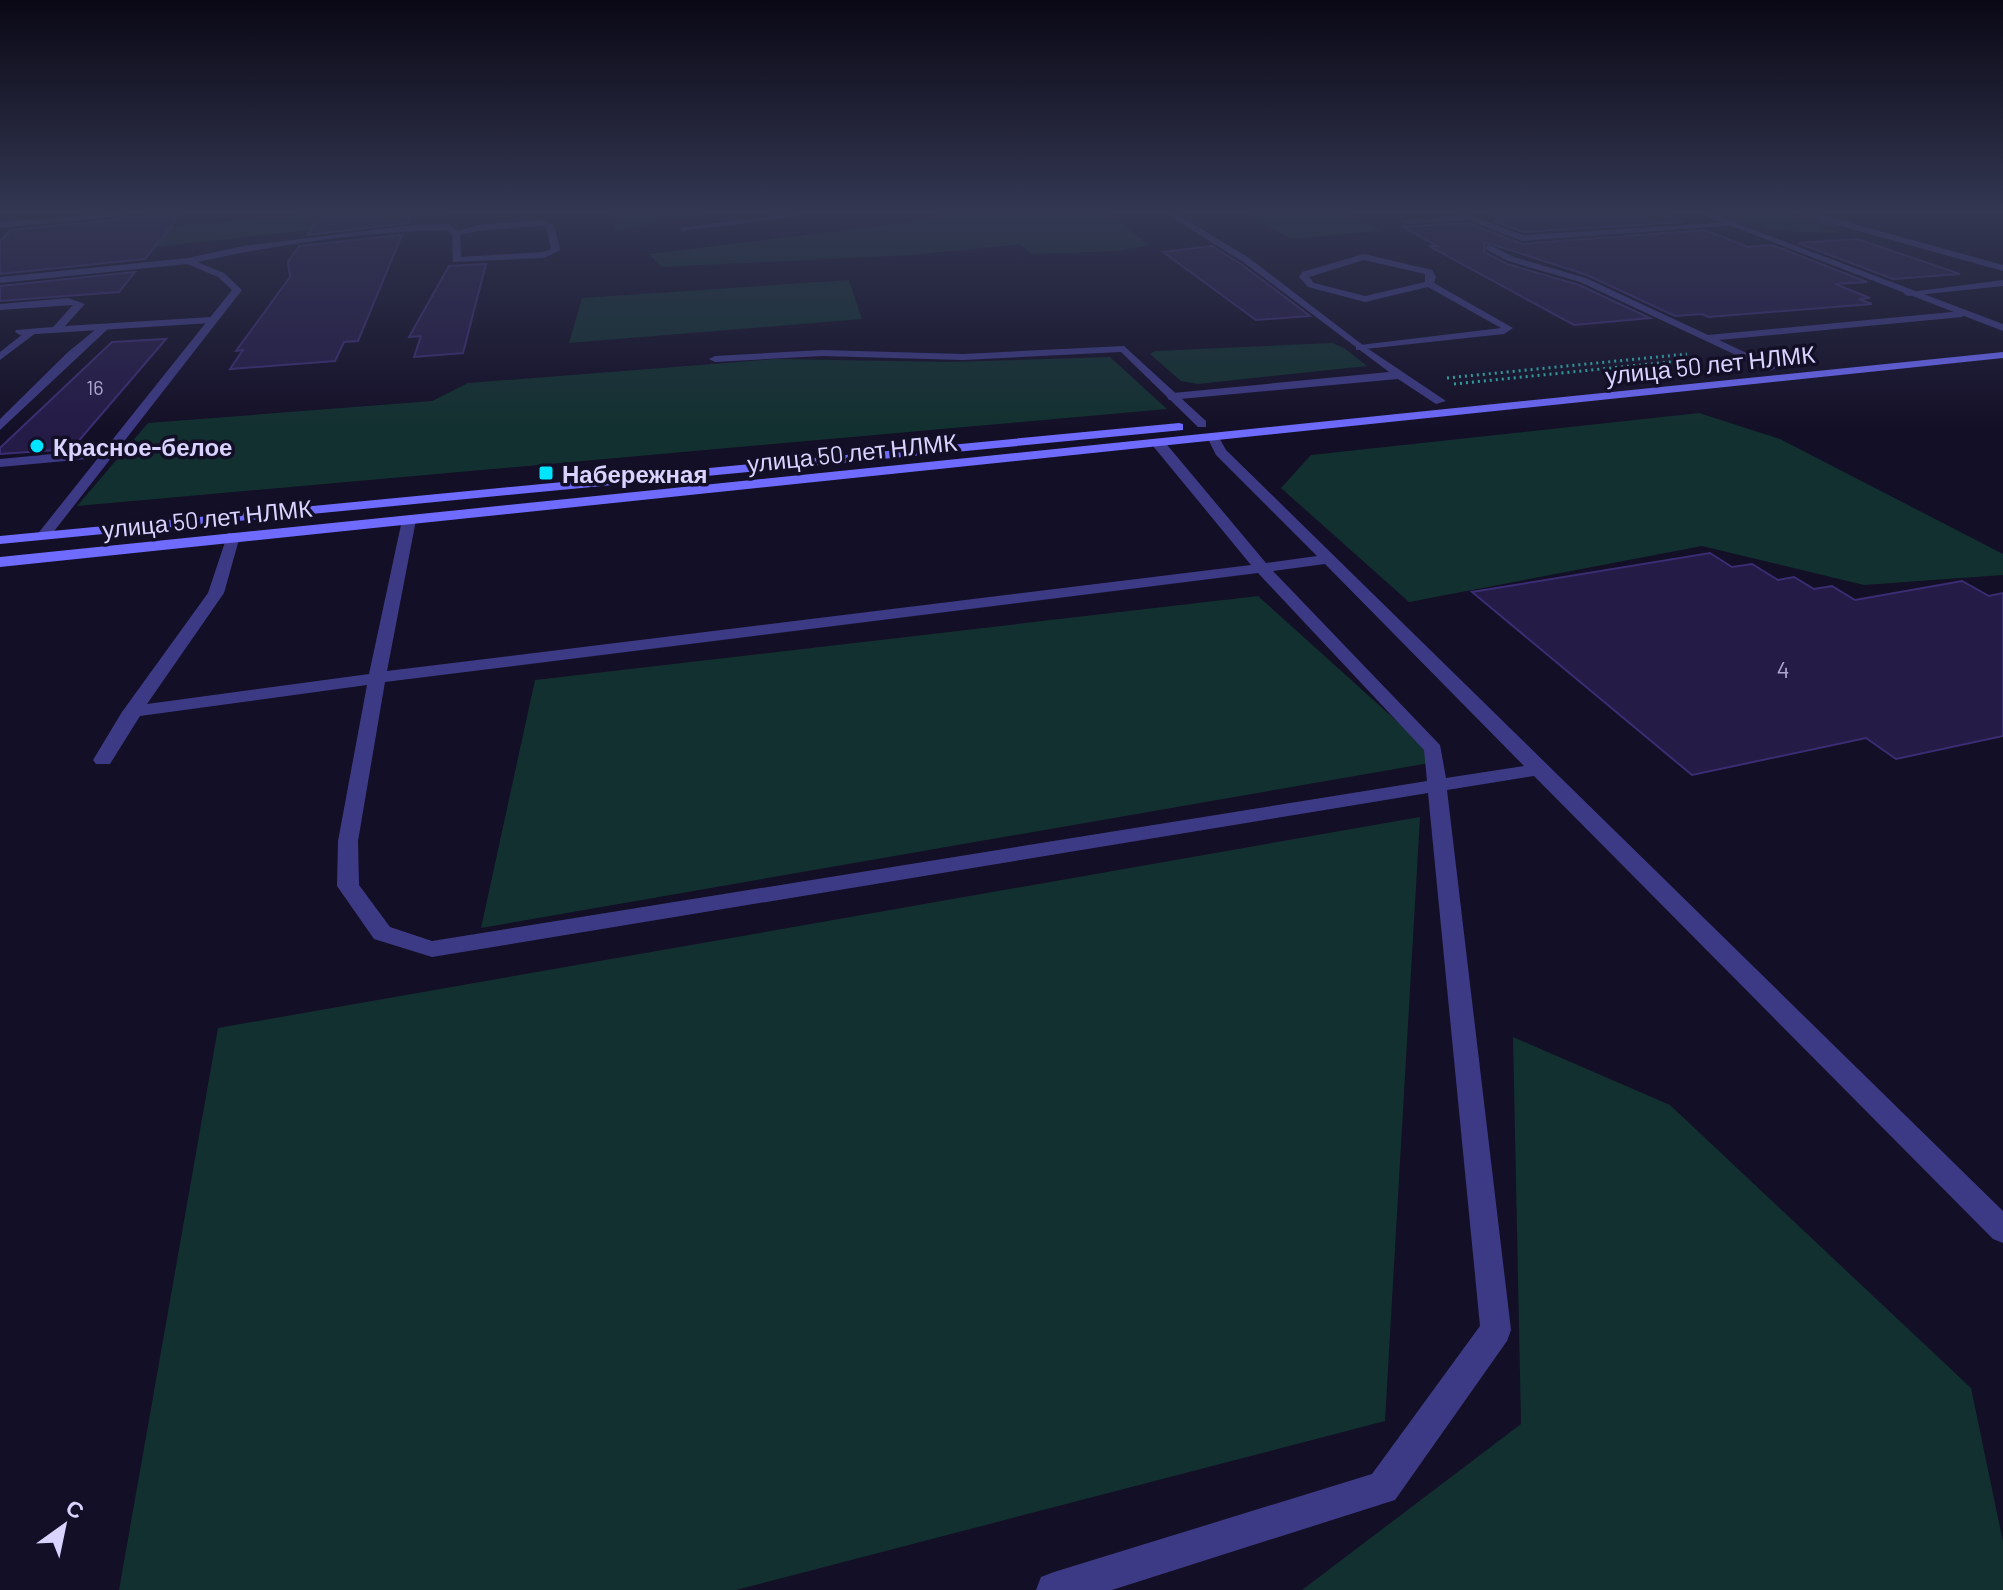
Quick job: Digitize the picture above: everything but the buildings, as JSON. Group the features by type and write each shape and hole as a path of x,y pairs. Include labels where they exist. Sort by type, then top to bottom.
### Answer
{"main road":[{"name":"улица 50 лет НЛМК","path":"0,562 1158,443 1208,431 1440,401 2003,343"},
{"name":"улица 50 лет НЛМК","path":"0,540 414,500 1208,431 1422,416 2003,355"},
{"path":"1422,416 1444,410 1448,406 1440,401"}],"street":[{"path":"43,536 237,290 231,284"},
{"path":"1277,284 1360,348 1440,401"},
{"path":"1310,284 1365,299 1428,284"},
{"path":"1360,348 1504,331 1508,328 1429,284"},
{"path":"1592,284 1770,368"},
{"path":"1885,284 2003,328"},
{"path":"1908,293 1992,284"},
{"path":"0,307 68,301 80,304 56,330"},
{"path":"1706,338 1962,314"},
{"path":"0,357 26,332 211,320"},
{"path":"0,426 72,354 105,327"},
{"path":"715,359 822,353 963,357 1124,349 1208,431 1221,452 2003,1230"},
{"path":"1173,397 1399,375"},
{"path":"0,408 20,407"},
{"path":"1054,1590 1383,1488 1496,1330 1433,749 1262,568 1158,443"},
{"path":"0,463 106,453"},
{"path":"409,520 348,841 348,886 382,933 432,949 1540,769"},
{"path":"103,760 216,593 233,536"},
{"path":"136,708 1328,559"}],"path":[{"path":"1416,387 1742,355"}],"green space":[{"path":"787,284 850,284 862,319 569,343 582,298"},
{"path":"1332,343 1344,348 1367,366 1198,384 1181,381 1150,354 1155,351"},
{"path":"1110,357 1167,409 77,506 148,423 432,401 468,383 776,359 951,362"},
{"path":"1699,413 1780,439 2003,554 2003,575 1864,585 1702,546 1409,602 1281,488 1311,455"},
{"path":"1258,596 1441,761 481,928 535,680"},
{"path":"1420,817 1385,1421 736,1590 119,1590 218,1028"},
{"path":"1513,1037 1670,1105 1971,1388 2003,1542 2003,1590 1302,1590 1521,1424"}],"place":[{"name":"Красное-белое","path":"37,446"},
{"name":"Набережная","path":"546,473"}]}
